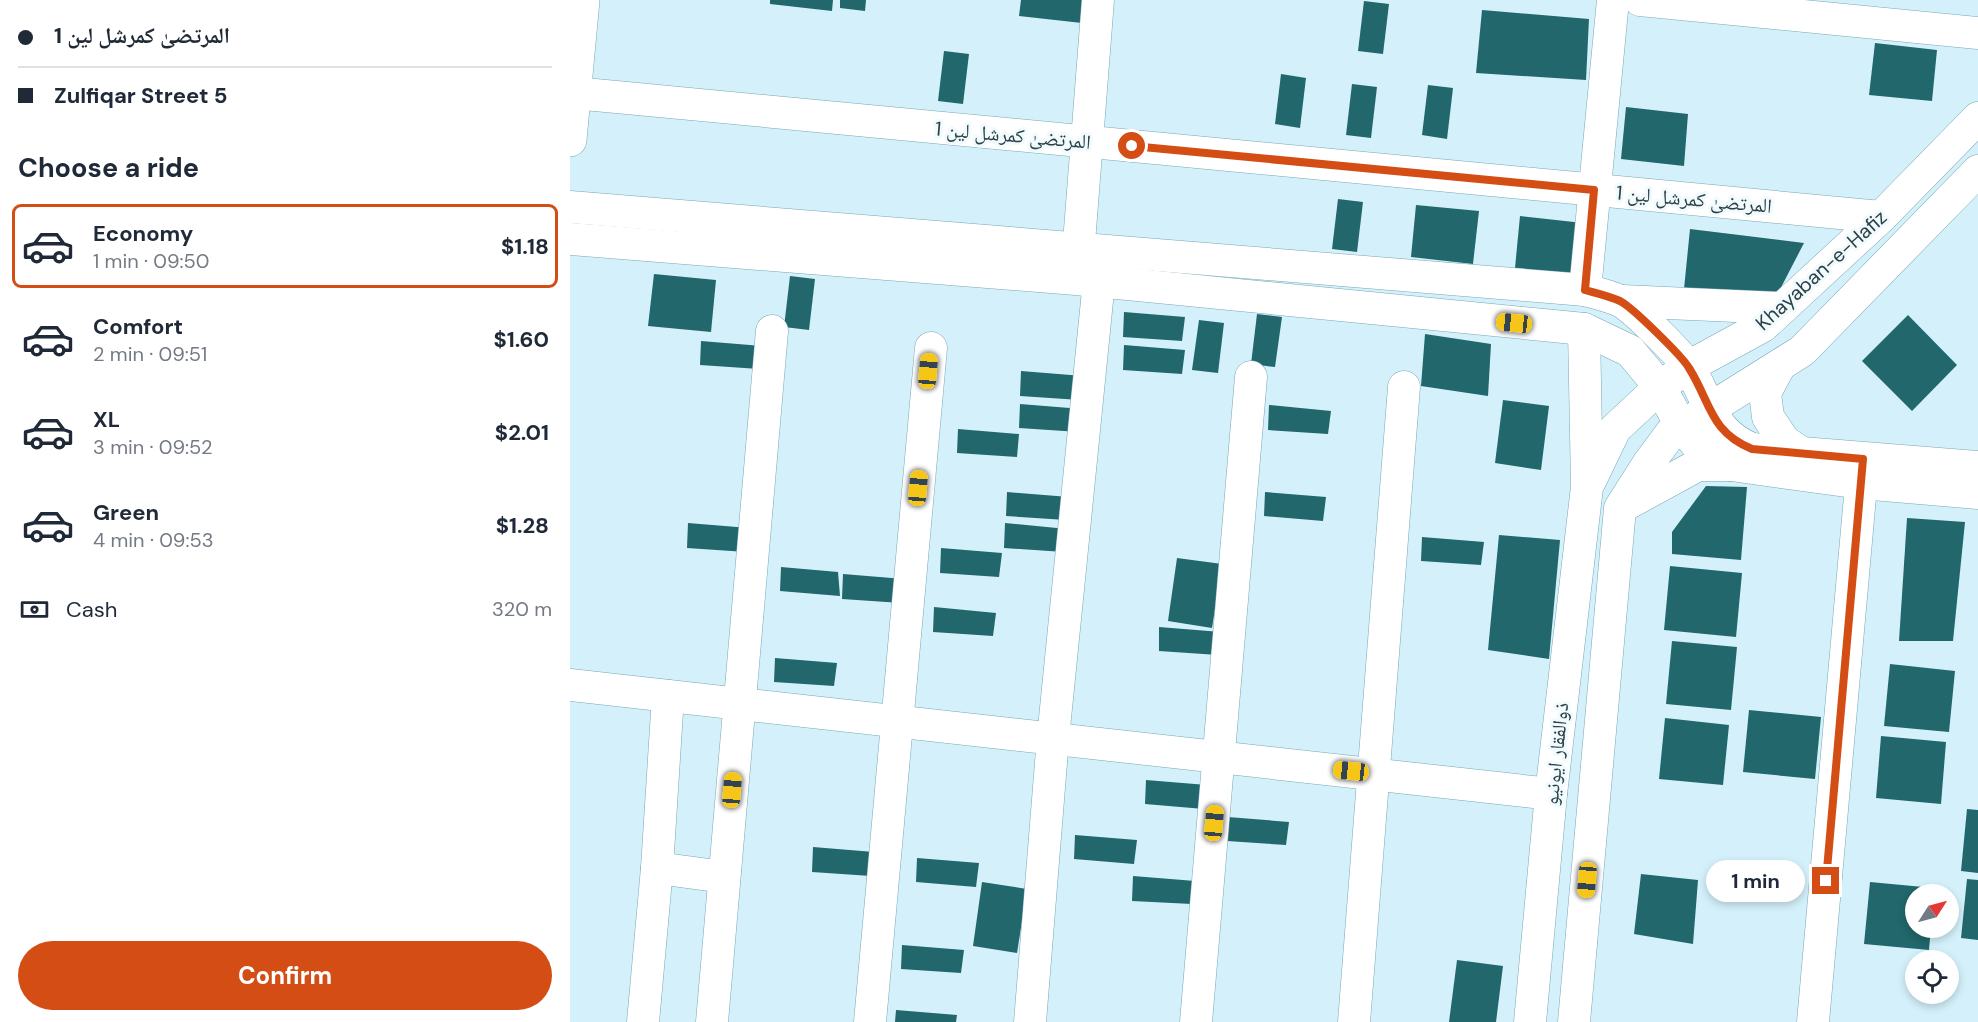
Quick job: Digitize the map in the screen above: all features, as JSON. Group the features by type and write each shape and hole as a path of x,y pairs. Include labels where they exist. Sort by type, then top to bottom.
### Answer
{"main road":[{"path":"570,140 583,0"}],"street":[{"path":"1030,1022 1088,280 1090,248 1085,142 1098,0"},
{"path":"1585,290 1612,0"},
{"path":"1640,0 1978,33"},
{"name":"المرتضیٰ کمرشل لین 1","path":"574,93 1881,217"},
{"name":"Khayaban-e-Hafiz","path":"1587,487 1615,429 1660,387 1689,367 1762,326 1881,217 1978,118"},
{"name":"Khayaban-e-Hafiz","path":"1620,508 1671,433 1802,351 1978,171"},
{"path":"570,207 1585,290 1622,301 1782,308"},
{"path":"570,239 1088,280 1584,330 1629,351 1660,387 1681,426 1699,447 1712,457 1731,465"},
{"path":"1622,301 1651,327 1689,367 1718,425 1736,442 1803,465"},
{"path":"1584,330 1587,487"},
{"path":"712,1022 772,331"},
{"path":"870,1022 931,348"},
{"path":"1780,365 1765,393 1768,417 1803,465"},
{"path":"1196,1022 1251,377"},
{"path":"1354,1022 1404,387"},
{"path":"1620,508 1698,465 1803,465 1862,471 1978,493"},
{"path":"1862,471 1978,468"},
{"path":"1813,1022 1862,471"},
{"name":"ذوالفقار ایونیو","path":"1530,1022 1551,794 1587,487"},
{"name":"ذوالفقار ایونیو","path":"1574,1022 1620,508"},
{"path":"570,685 1551,794"},
{"path":"644,1022 668,696"},
{"path":"657,868 724,878"}],"building":[{"path":"770,0 833,0 832,11 770,4"},
{"path":"840,0 866,0 865,11 840,8"},
{"path":"1021,0 1084,0 1082,23 1019,16"},
{"path":"1364,1 1389,4 1383,54 1358,51"},
{"path":"1482,10 1589,19 1586,80 1476,73"},
{"path":"1875,43 1937,50 1932,101 1869,95"},
{"path":"944,51 969,54 963,104 938,101"},
{"path":"1281,74 1306,78 1300,128 1275,124"},
{"path":"1352,84 1377,87 1371,138 1346,135"},
{"path":"1428,85 1453,88 1447,139 1422,135"},
{"path":"1626,107 1688,114 1684,166 1621,159"},
{"path":"1338,199 1363,202 1357,252 1332,249"},
{"path":"1416,205 1479,211 1473,264 1411,257"},
{"path":"1520,216 1583,223 1577,275 1515,268"},
{"path":"1690,229 1804,243 1776,297 1684,289"},
{"path":"654,274 716,280 711,332 648,326"},
{"path":"790,276 815,279 809,330 784,327"},
{"path":"1124,312 1185,317 1182,341 1123,337"},
{"path":"1257,314 1282,317 1275,367 1251,364"},
{"path":"1908,315 1957,365 1912,411 1862,361"},
{"path":"1199,320 1224,323 1218,373 1192,370"},
{"path":"1425,334 1491,344 1488,396 1421,386"},
{"path":"701,341 762,346 759,369 700,365"},
{"path":"1124,345 1185,350 1182,374 1123,370"},
{"path":"1021,371 1083,376 1080,400 1020,396"},
{"path":"1503,400 1549,406 1541,470 1495,463"},
{"path":"1020,404 1082,409 1079,432 1019,428"},
{"path":"1269,405 1331,411 1328,434 1268,430"},
{"path":"958,429 1019,434 1017,457 957,453"},
{"path":"1706,486 1747,487 1741,560 1672,554 1672,532"},
{"path":"1007,492 1069,497 1066,520 1006,516"},
{"path":"1265,492 1326,497 1323,521 1264,516"},
{"path":"1907,518 1965,522 1953,641 1899,641"},
{"path":"688,523 749,528 746,552 687,548"},
{"path":"1005,523 1067,529 1064,552 1004,548"},
{"path":"1499,535 1560,540 1549,659 1488,650"},
{"path":"1422,537 1484,542 1481,565 1421,561"},
{"path":"941,548 1002,553 999,577 940,573"},
{"path":"1177,558 1222,564 1212,628 1168,621"},
{"path":"1670,566 1742,573 1736,637 1664,630"},
{"path":"781,567 838,572 840,596 780,591"},
{"path":"843,574 904,579 901,603 842,599"},
{"path":"934,607 996,613 993,636 933,632"},
{"path":"1159,627 1221,632 1218,655 1159,651"},
{"path":"1672,641 1737,647 1731,710 1666,704"},
{"path":"775,658 837,663 834,686 774,682"},
{"path":"1890,664 1955,671 1949,732 1884,726"},
{"path":"1749,710 1821,717 1815,779 1743,772"},
{"path":"1665,718 1729,725 1723,785 1659,779"},
{"path":"1881,736 1946,742 1941,804 1876,798"},
{"path":"1146,780 1207,785 1204,809 1145,804"},
{"path":"1967,809 1978,810 1978,873 1961,871"},
{"path":"1228,817 1289,822 1286,845 1227,841"},
{"path":"1075,835 1137,840 1134,864 1074,859"},
{"path":"813,847 874,852 871,876 812,872"},
{"path":"917,858 979,863 976,887 916,882"},
{"path":"1641,874 1698,880 1693,944 1634,934"},
{"path":"1133,876 1195,881 1192,904 1132,901"},
{"path":"1967,879 1978,880 1978,940 1961,938"},
{"path":"982,882 1027,889 1017,953 973,946"},
{"path":"1870,882 1905,885 1905,938 1930,938 1929,950 1864,944"},
{"path":"902,945 964,950 961,973 901,969"},
{"path":"1457,960 1503,966 1496,1022 1449,1022"},
{"path":"896,1010 957,1015 956,1022 895,1022"}],"route":[{"path":"1132,146 1594,190 1585,290 1622,301 1651,327 1689,367 1718,425 1736,442 1752,449 1863,459 1826,881"}]}
